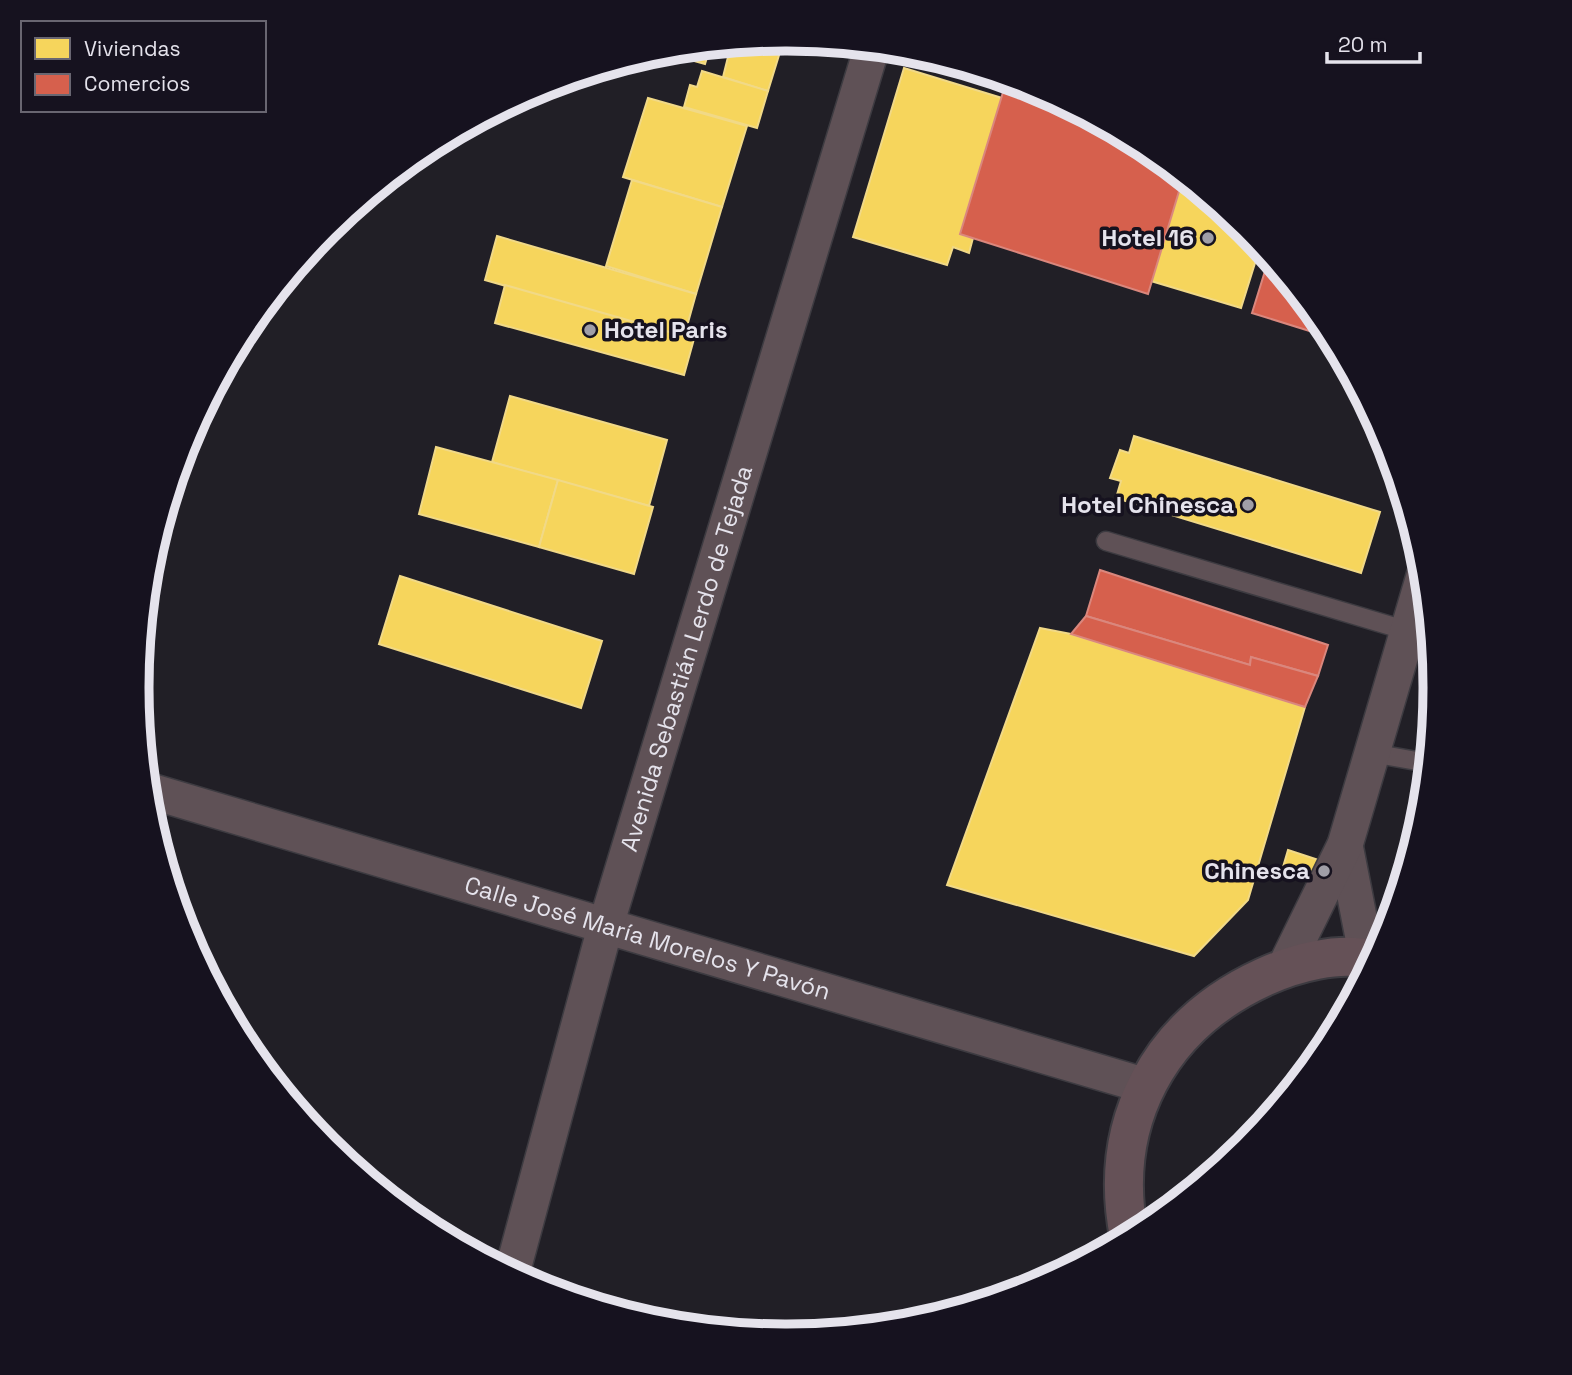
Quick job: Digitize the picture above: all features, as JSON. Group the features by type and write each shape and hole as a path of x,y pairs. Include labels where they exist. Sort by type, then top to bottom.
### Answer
{"main road":[{"path":"1127,1225 1122,1201 1127,1142 1146,1086 1181,1034 1228,993 1285,967 1325,959 1361,959"}],"street":[{"name":"Avenida Sebastián Lerdo de Tejada","path":"515,1264 605,928 869,56"},
{"path":"1285,967 1345,845 1417,601"},
{"name":"Calle José María Morelos Y Pavón","path":"158,793 605,928 1146,1086"},
{"path":"1345,845 1367,946"}],"lane":[{"path":"1106,541 1408,631"},
{"path":"1372,753 1418,761"}],"building: Viviendas":[{"path":"780,51 768,91 723,77 728,57 720,54"},
{"path":"708,56 705,64 686,59"},
{"path":"904,68 1002,98 960,234 973,238 969,253 953,247 947,265 853,237"},
{"path":"702,71 768,91 757,128 684,107 690,85 697,87"},
{"path":"648,98 747,126 722,207 623,177"},
{"path":"632,180 722,207 696,294 606,266"},
{"name":"Hotel 16","path":"1180,187 1256,259 1241,308 1151,281"},
{"path":"497,236 696,294 684,337 485,280"},
{"name":"Hotel Paris","path":"505,285 694,339 684,375 495,323"},
{"path":"510,396 667,440 649,506 492,462"},
{"name":"Hotel Chinesca","path":"1134,436 1380,512 1361,573 1116,498 1121,481 1110,478 1120,450 1129,453"},
{"path":"436,447 558,480 539,547 419,514"},
{"path":"558,480 653,507 634,574 539,547"},
{"path":"400,576 602,641 581,708 379,644"},
{"path":"1040,628 1071,634 1305,707 1248,900 1194,956 947,885"},
{"name":"Chinesca","path":"1288,850 1364,875 1359,892 1283,867"}],"building: Comercios":[{"path":"1004,90 1068,116 1140,158 1180,187 1148,294 960,234"},
{"path":"1266,269 1314,332 1252,313"},
{"path":"1100,570 1328,645 1318,676 1251,657 1250,665 1086,616"},
{"path":"1086,616 1250,665 1251,657 1318,676 1305,707 1071,634"}],"place":[{"name":"Hotel 16","path":"1208,238"},
{"name":"Hotel Paris","path":"590,330"},
{"name":"Hotel Chinesca","path":"1248,505"},
{"name":"Chinesca","path":"1324,871"}]}
